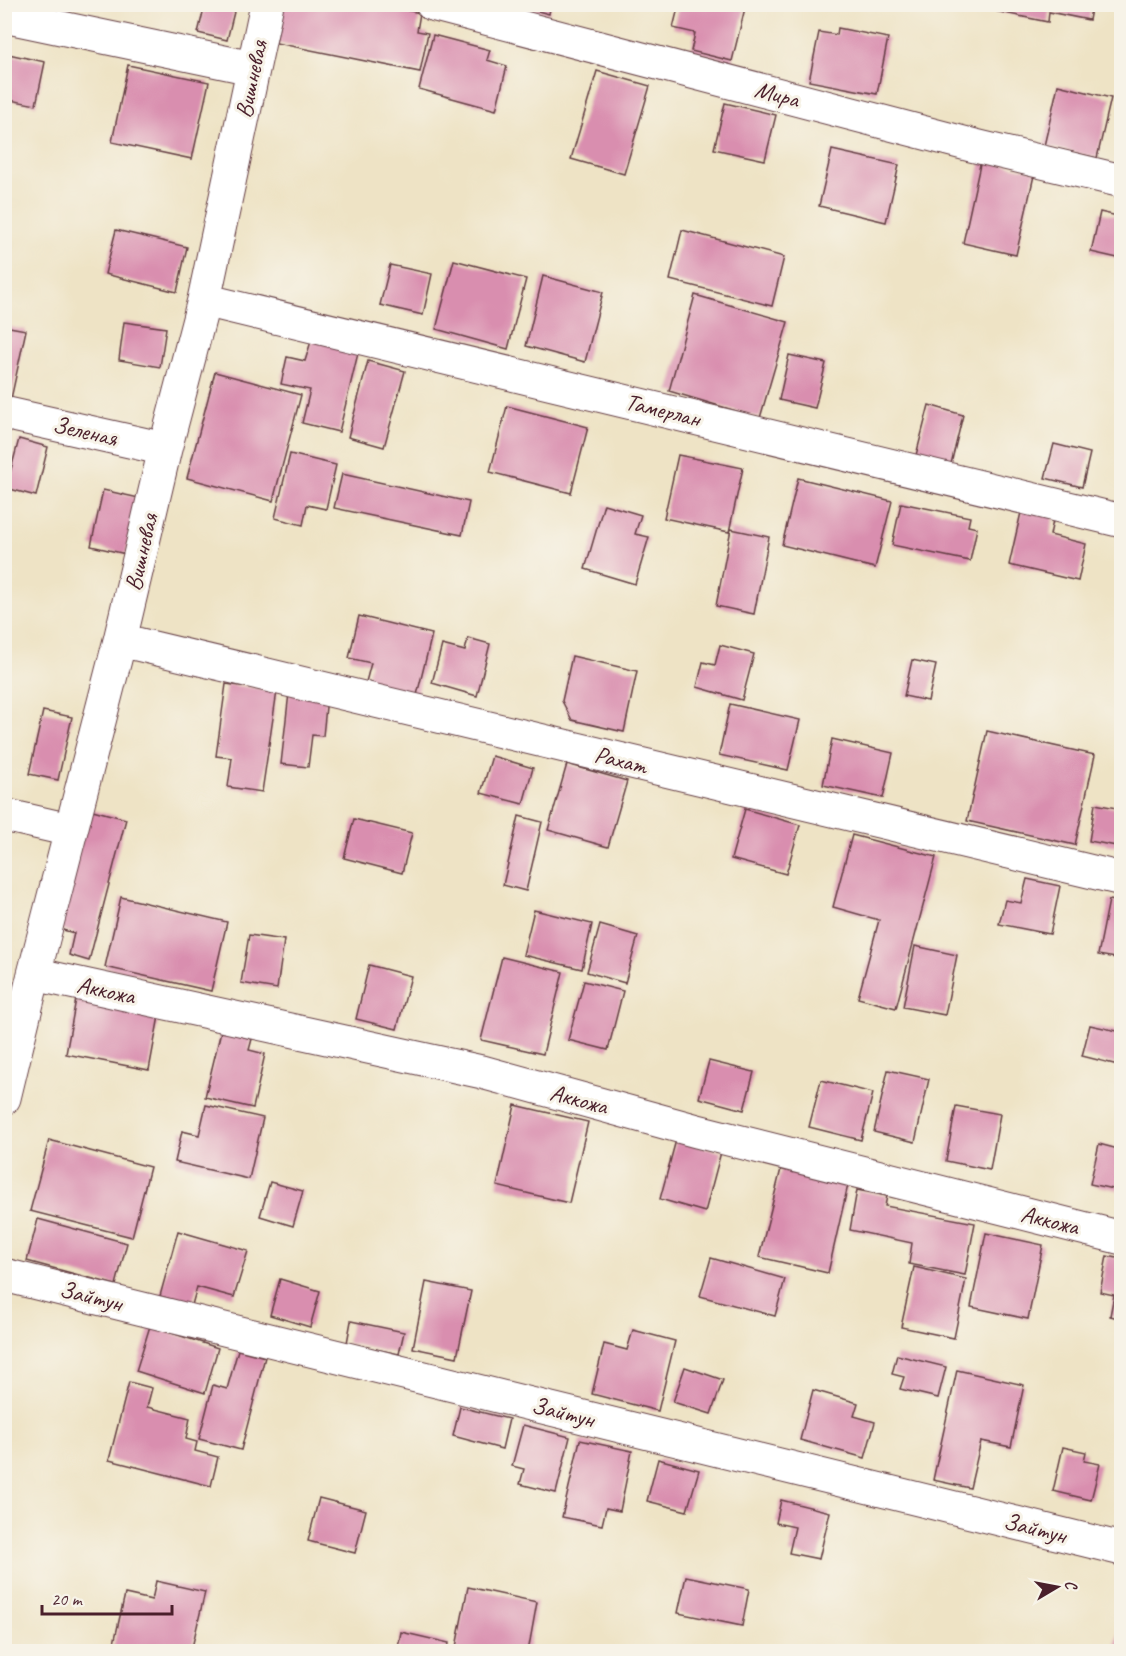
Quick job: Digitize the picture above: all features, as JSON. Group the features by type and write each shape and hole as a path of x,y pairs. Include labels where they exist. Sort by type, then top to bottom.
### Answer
{"street":[{"name":"Вишневая","path":"4,1098 204,300 267,4"},
{"name":"Мира","path":"432,4 971,145 1122,181"},
{"path":"4,16 252,68"},
{"name":"Тамерлан","path":"204,300 1122,521"},
{"name":"Зеленая","path":"4,412 165,449"},
{"name":"Рахат","path":"120,640 1122,879"},
{"path":"4,815 70,830"},
{"name":"Аккожа","path":"34,974 482,1072 709,1134 1122,1238"},
{"name":"Зайтун","path":"4,1275 1122,1549"}],"building":[{"path":"205,4 236,4 227,40 198,33"},
{"path":"283,4 376,4 420,13 417,31 428,33 420,72 276,43"},
{"path":"512,4 551,4 549,14"},
{"path":"679,4 746,4 732,61 691,51 695,33 673,28"},
{"path":"981,4 1092,4 1089,20 1049,12 1048,22 980,8"},
{"path":"838,28 888,38 877,94 809,81 819,32 837,35"},
{"path":"433,35 490,50 487,60 507,66 496,110 419,89"},
{"path":"4,53 45,62 36,105 4,99"},
{"path":"128,65 209,82 192,159 112,142"},
{"path":"597,71 650,86 624,174 571,159"},
{"path":"1058,85 1111,98 1097,158 1044,146"},
{"path":"725,103 776,115 765,160 714,149"},
{"path":"832,150 899,165 886,222 819,206"},
{"path":"981,160 1035,171 1016,255 963,243"},
{"path":"1100,212 1122,217 1122,259 1091,252"},
{"path":"116,230 187,247 177,292 105,274"},
{"path":"682,230 784,257 772,306 670,280"},
{"path":"454,260 526,279 508,349 436,329"},
{"path":"390,265 432,274 423,315 380,305"},
{"path":"543,276 603,292 585,362 526,346"},
{"path":"695,295 788,322 760,418 669,391"},
{"path":"124,322 166,328 160,367 119,360"},
{"path":"4,326 26,330 11,399 4,398"},
{"path":"312,338 359,349 339,432 302,423 310,390 281,384 287,357 305,361"},
{"path":"789,355 826,363 815,408 779,400"},
{"path":"368,361 405,371 384,447 348,437"},
{"path":"215,372 301,395 273,501 187,478"},
{"path":"929,405 963,415 949,472 914,463"},
{"path":"507,406 588,427 571,493 490,472"},
{"path":"19,439 48,447 36,496 6,488"},
{"path":"1054,444 1090,453 1082,487 1045,478"},
{"path":"290,454 336,465 326,509 307,505 303,525 275,518"},
{"path":"678,455 743,468 729,532 664,518"},
{"path":"342,474 469,502 462,535 334,508"},
{"path":"798,478 892,501 875,568 782,545"},
{"path":"103,490 139,498 126,554 91,546"},
{"path":"901,503 970,517 968,526 977,528 970,561 892,545"},
{"path":"604,504 641,515 635,534 649,537 635,584 585,569"},
{"path":"1022,508 1054,516 1050,535 1086,544 1078,581 1009,565"},
{"path":"731,529 769,537 754,614 716,606"},
{"path":"359,616 432,634 417,695 366,682 371,663 349,658"},
{"path":"468,638 490,644 477,696 432,683 442,645 465,651"},
{"path":"720,645 754,654 742,700 697,687 703,662 715,665"},
{"path":"572,656 637,671 624,732 572,720 562,701"},
{"path":"912,660 936,665 928,701 904,696"},
{"path":"226,684 277,691 262,792 228,787 232,758 216,756"},
{"path":"289,693 327,697 323,736 312,735 308,767 281,764"},
{"path":"730,704 800,720 788,770 719,755"},
{"path":"43,711 72,717 58,780 29,774"},
{"path":"987,731 1095,755 1075,845 967,821"},
{"path":"832,739 893,753 883,798 823,785"},
{"path":"492,756 533,768 523,804 481,793"},
{"path":"567,764 627,781 608,847 548,830"},
{"path":"1095,804 1122,809 1122,847 1089,841"},
{"path":"89,809 126,819 89,961 69,955 74,933 59,929"},
{"path":"745,809 800,825 786,874 731,859"},
{"path":"519,816 542,822 526,891 503,885"},
{"path":"354,819 412,833 402,873 344,858"},
{"path":"852,835 936,857 896,1008 858,998 879,920 833,907"},
{"path":"1027,879 1060,886 1050,934 999,924 1005,900 1021,903"},
{"path":"121,897 227,922 211,991 105,967"},
{"path":"1109,900 1122,902 1122,959 1098,955"},
{"path":"534,910 592,924 582,969 523,955"},
{"path":"600,925 638,936 625,983 587,972"},
{"path":"249,935 284,940 277,989 241,983"},
{"path":"915,946 957,955 945,1015 903,1007"},
{"path":"502,957 563,972 543,1054 481,1040"},
{"path":"369,965 411,976 397,1029 356,1019"},
{"path":"584,981 623,991 608,1050 568,1040"},
{"path":"76,999 159,1016 149,1070 66,1054"},
{"path":"1090,1025 1122,1032 1122,1066 1082,1056"},
{"path":"221,1031 252,1039 249,1050 265,1054 253,1108 205,1097"},
{"path":"709,1061 754,1072 744,1110 699,1098"},
{"path":"888,1070 929,1079 915,1142 874,1132"},
{"path":"821,1080 873,1093 861,1140 809,1127"},
{"path":"206,1105 263,1118 249,1179 175,1162 182,1131 199,1135"},
{"path":"515,1105 588,1122 569,1203 497,1186"},
{"path":"956,1106 1000,1114 990,1170 946,1161"},
{"path":"49,1140 150,1167 132,1237 30,1211"},
{"path":"676,1140 721,1152 705,1212 660,1199"},
{"path":"1099,1144 1122,1150 1122,1191 1090,1184"},
{"path":"781,1169 848,1185 828,1273 759,1257"},
{"path":"270,1182 303,1191 293,1226 260,1216"},
{"path":"857,1190 887,1196 885,1206 975,1223 965,1275 909,1264 912,1243 850,1230"},
{"path":"38,1219 127,1243 116,1285 27,1261"},
{"path":"178,1231 248,1251 234,1297 197,1287 192,1305 160,1296"},
{"path":"986,1233 1043,1245 1028,1319 971,1307"},
{"path":"1107,1256 1122,1259 1122,1319 1110,1316 1114,1295 1100,1292"},
{"path":"711,1258 785,1279 775,1316 700,1296"},
{"path":"914,1267 966,1279 954,1338 901,1327"},
{"path":"280,1279 320,1291 310,1327 270,1315"},
{"path":"426,1282 471,1291 457,1357 413,1348"},
{"path":"351,1321 404,1332 399,1354 347,1343"},
{"path":"150,1326 218,1348 205,1393 136,1371"},
{"path":"633,1330 675,1341 658,1411 592,1394 604,1344 627,1350"},
{"path":"238,1350 265,1357 241,1450 199,1439 213,1385 227,1389"},
{"path":"897,1355 946,1367 938,1398 900,1389 904,1377 892,1374"},
{"path":"685,1367 723,1380 711,1414 673,1402"},
{"path":"957,1370 1024,1385 1011,1447 981,1441 970,1488 933,1480"},
{"path":"129,1382 152,1388 147,1407 190,1418 186,1439 197,1442 195,1451 218,1457 211,1486 109,1460"},
{"path":"813,1390 858,1403 854,1416 875,1422 865,1458 800,1440"},
{"path":"460,1407 509,1419 502,1449 453,1436"},
{"path":"523,1425 570,1437 556,1493 520,1484 524,1469 512,1466"},
{"path":"580,1440 632,1451 620,1511 606,1508 602,1525 562,1517"},
{"path":"1063,1447 1086,1452 1084,1461 1100,1464 1091,1500 1053,1491"},
{"path":"658,1459 699,1470 687,1511 647,1501"},
{"path":"319,1498 366,1510 355,1553 308,1541"},
{"path":"781,1500 830,1512 819,1559 789,1553 795,1527 776,1523"},
{"path":"686,1576 749,1589 742,1626 678,1613"},
{"path":"156,1581 205,1592 191,1652 112,1652 125,1594 152,1600"},
{"path":"468,1587 537,1602 528,1652 455,1652"},
{"path":"1121,1622 1122,1652 1114,1652"},
{"path":"401,1632 449,1643 447,1652 397,1652"},
{"path":"299,1645 323,1651 323,1652 298,1652"}]}
